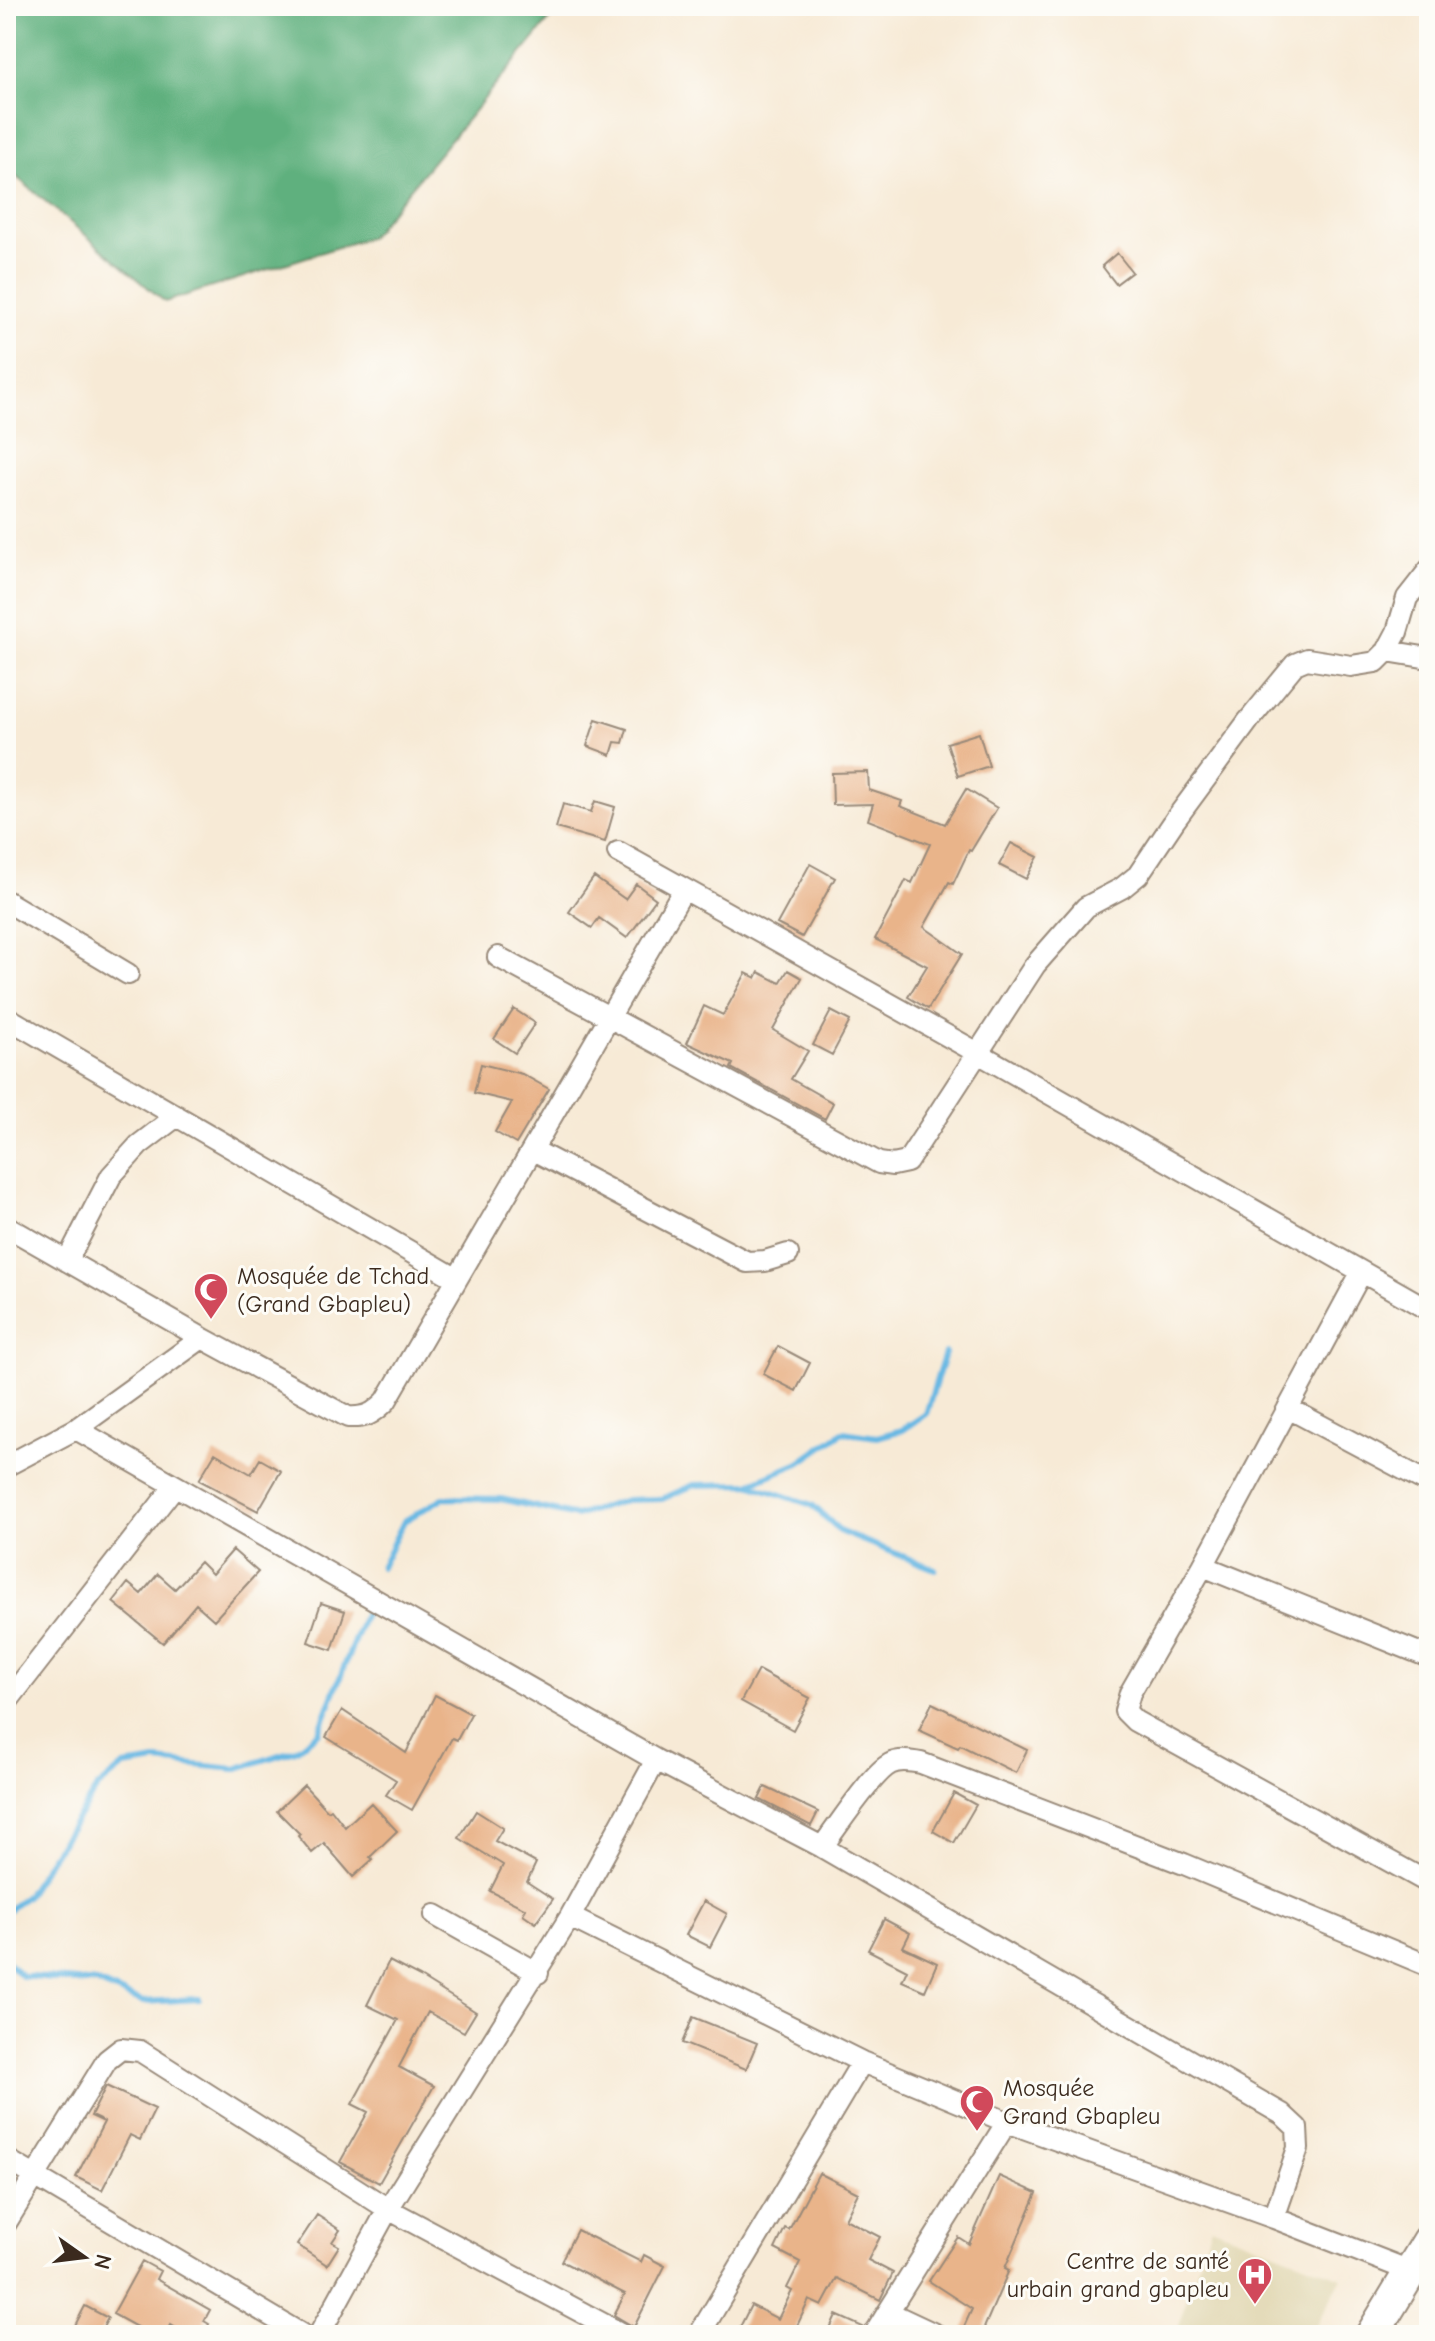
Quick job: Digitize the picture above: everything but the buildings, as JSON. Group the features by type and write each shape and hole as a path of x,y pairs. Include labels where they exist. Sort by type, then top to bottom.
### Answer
{"main road":[{"path":"1372,2335 1429,2241"}],"street":[{"path":"498,957 879,1163 893,1165 907,1162 1035,965 1086,907 1122,888 1138,875 1249,720 1295,664 1307,659 1351,666 1376,662 1387,651 1397,632 1407,598 1429,570"},
{"path":"1387,651 1429,658"},
{"path":"618,852 1429,1310"},
{"path":"6,1226 348,1417 365,1418 386,1401 684,889"},
{"path":"6,901 128,974"},
{"path":"6,1017 457,1279"},
{"path":"67,1261 111,1176 139,1145 177,1116"},
{"path":"533,1150 747,1262 765,1261 788,1254"},
{"path":"1361,1273 1203,1566 1130,1693 1125,1711 1135,1721 1429,1883"},
{"path":"6,1466 76,1429 202,1338"},
{"path":"1288,1408 1429,1483"},
{"path":"76,1429 656,1760 822,1847 1282,2114 1297,2128 1298,2148 1274,2218"},
{"path":"6,1703 174,1487"},
{"path":"1203,1566 1429,1657"},
{"path":"319,2335 388,2209 538,1973 656,1760"},
{"path":"822,1847 876,1776 889,1764 906,1760 1184,1864 1429,1966"},
{"path":"435,1915 538,1973"},
{"path":"570,1917 862,2062 1007,2122 1274,2218 1410,2271"},
{"path":"6,2223 107,2060 121,2049 140,2051 388,2209 624,2335"},
{"path":"699,2335 862,2062"},
{"path":"874,2335 1007,2122"},
{"path":"6,2159 303,2335"},
{"path":"888,2312 937,2335"}],"shaded area":[{"name":"Centre de santé urbain grand gbapleu","path":"1211,2227 1342,2278 1310,2335 1175,2335"}],"green space":[{"path":"6,6 561,6 370,237 165,302 6,168"}],"waterway":[{"path":"381,1567 404,1521 443,1498 501,1499 576,1516 626,1500 662,1499 694,1485 749,1484 799,1463 843,1432 877,1437 902,1430 926,1414 945,1353"},
{"path":"749,1484 812,1505 841,1532 935,1569"},
{"path":"6,1912 26,1896 97,1788 124,1766 157,1761 235,1769 296,1750 319,1732 366,1610"},
{"path":"6,1961 22,1976 97,1983 142,2002 199,1999"}],"place":[{"name":"Mosquée de Tchad (Grand Gbapleu)","path":"211,1321"},
{"name":"Mosquée Grand Gbapleu","path":"977,2133"},
{"name":"Centre de santé urbain grand gbapleu","path":"1255,2306"}]}
